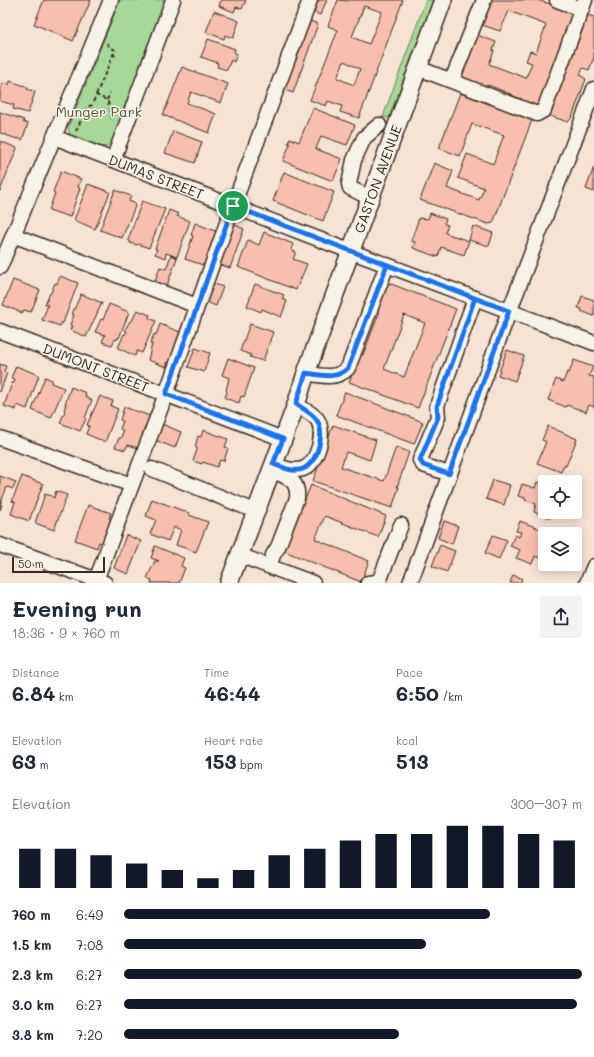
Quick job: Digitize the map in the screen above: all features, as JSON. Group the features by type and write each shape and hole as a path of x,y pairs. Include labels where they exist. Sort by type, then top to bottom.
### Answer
{"main road":[{"name":"GASTON AVENUE","path":"229,583 296,404 306,373 443,0"}],"street":[{"path":"0,267 111,0"},
{"path":"113,160 172,0"},
{"path":"0,545 99,582 132,485 233,206 310,0"},
{"path":"457,82 484,0"},
{"path":"418,68 537,114 544,110 583,4 557,0"},
{"path":"410,583 509,311 594,89"},
{"path":"370,198 350,188 349,184 354,160 364,138 379,125"},
{"name":"DUMAS STREET","path":"54,137 351,252 594,343"},
{"path":"13,235 197,306"},
{"path":"306,373 330,377 342,374 348,368 387,265"},
{"path":"449,474 423,465 420,460 438,417 437,406 475,298"},
{"name":"DUMONT STREET","path":"0,331 283,439"},
{"path":"272,467 291,470 304,468 312,460 316,453 320,441 319,425 312,414 296,404"},
{"path":"0,438 132,485"},
{"path":"270,566 273,555 278,547 297,498 298,490 292,480 272,467"},
{"path":"152,469 255,511"},
{"path":"368,583 376,582 380,579 401,525"},
{"path":"239,555 313,583"},
{"path":"588,583 594,566"}],"path":[{"path":"76,131 87,107 92,105 113,55 118,56"},
{"path":"110,93 107,100 112,113 111,117 114,122"},
{"path":"96,95 107,100"}],"green space":[{"name":"Munger Park","path":"120,0 166,0 115,135 108,146 96,146 75,139 70,134 68,128"},
{"path":"426,0 433,0 389,118 383,117 384,114"}],"building":[{"path":"44,0 91,0 73,41 34,24"},
{"path":"221,0 246,0 242,9 236,7 234,12 219,6"},
{"path":"318,0 327,0 320,15 313,12"},
{"path":"338,0 403,0 359,118 340,112 342,106 328,101 326,106 310,100 338,30 328,26","holes":["364,6 382,12 369,44 352,37","344,61 360,69 354,85 337,78"]},
{"path":"491,0 537,0 577,12 540,108 521,101 522,99 488,85 488,87 480,85 461,78 477,35 496,42 489,64 526,78 532,63 526,61 530,51 536,53 546,25 509,11 500,31 482,25"},
{"path":"214,11 239,21 233,38 225,35 224,39 206,32"},
{"path":"588,15 594,17 594,57 589,70 583,68 580,75 586,79 572,117 568,122 550,116"},
{"path":"308,20 318,24 293,93 282,89"},
{"path":"208,39 235,49 234,52 237,54 234,62 231,60 227,70 217,67 218,63 201,57"},
{"path":"182,67 228,84 221,103 191,92 187,103 216,114 209,133 163,115"},
{"path":"10,81 28,87 27,89 35,92 28,113 13,109 14,105 0,101 0,91 3,83 9,85"},
{"path":"460,93 532,120 493,223 488,224 420,200 434,163 453,171 447,188 479,200 484,188 458,178 467,154 493,164 504,135 472,124 460,156 439,148"},
{"path":"313,108 355,125 347,145 321,136 316,149 342,159 333,181 283,161 290,144 288,143 290,138 299,142"},
{"path":"0,112 24,120 23,122 28,124 22,140 0,133"},
{"path":"173,131 202,142 195,163 165,153"},
{"path":"0,141 17,148 0,191"},
{"path":"594,167 594,192 586,189"},
{"path":"61,171 81,179 78,187 80,188 70,217 49,210 55,193 53,192"},
{"path":"284,172 334,192 323,221 273,201"},
{"path":"88,184 110,192 95,229 74,220"},
{"path":"115,190 131,196 129,201 136,204 122,238 100,230"},
{"path":"142,201 165,209 149,248 130,243 130,240 128,240"},
{"path":"169,210 179,214 177,216 190,221 177,257 166,253 165,258 155,254 157,249 155,249"},
{"path":"430,213 446,219 444,224 448,225 445,233 469,241 464,255 441,247 438,257 413,248 415,242 411,241 419,218 428,219"},
{"path":"195,223 220,233 206,266 185,259 193,236 191,235"},
{"path":"233,224 244,229 230,268 218,264"},
{"path":"473,226 493,233 489,246 469,240"},
{"path":"264,232 293,244 291,250 296,252 293,259 307,264 296,290 238,267 248,240 259,245"},
{"path":"171,255 177,258 166,288 154,284 160,267 166,269"},
{"path":"60,276 78,283 63,323 62,322 60,326 42,320 48,305 45,304"},
{"path":"13,280 40,290 31,312 24,310 22,313 3,305"},
{"path":"209,282 223,287 216,306 202,300"},
{"path":"386,282 456,309 418,408 349,382 360,354 363,355 379,313 375,311","holes":["404,315 425,323 404,377 384,369"]},
{"path":"255,284 284,295 282,299 287,301 281,317 262,309 261,312 247,306"},
{"path":"81,294 102,303 86,337 70,330 72,326 70,325 74,315 72,314"},
{"path":"582,296 594,300 594,316 581,311 582,309 578,308"},
{"path":"109,304 129,312 119,338 118,337 117,340 115,339 112,345 102,342 105,335 95,332 101,319 103,320"},
{"path":"137,310 150,315 149,318 156,321 142,353 137,351 135,356 118,348 124,334 125,335 127,331 125,330 130,321 132,321"},
{"path":"160,324 180,332 170,361 168,361 166,367 148,360 152,344 150,344 154,334 156,335"},
{"path":"250,324 273,332 263,361 250,357 251,355 240,351"},
{"path":"195,348 210,353 204,372 188,367"},
{"path":"507,350 524,356 515,381 498,375"},
{"path":"228,358 254,368 244,397 241,396 239,403 225,398 229,378 222,375"},
{"path":"574,360 593,367 589,376 594,377 594,407 589,405 586,412 567,405 566,407 548,400 556,379 563,382 567,372 569,373"},
{"path":"0,364 6,366 4,372 7,373 0,392"},
{"path":"16,366 39,375 27,409 17,405 16,410 4,406 12,383 14,383 15,379 11,378"},
{"path":"45,377 52,380 51,383 64,388 51,418 32,410"},
{"path":"71,387 86,393 85,397 92,400 85,418 86,419 80,431 60,423 65,411 65,404"},
{"path":"345,392 423,422 414,444 336,415"},
{"path":"100,396 113,401 111,406 118,409 105,442 86,434 89,426 87,425"},
{"path":"124,407 150,416 138,448 128,445 125,450 115,447 119,438 121,438 123,431 120,429 123,421 120,420"},
{"path":"162,424 181,432 175,448 155,440"},
{"path":"333,425 376,440 370,460 346,452 341,467 384,481 396,447 409,452 397,487 399,487 392,508 313,481"},
{"path":"548,426 577,439 566,466 564,465 561,472 537,463 546,442 542,440"},
{"path":"203,430 228,439 225,447 228,448 224,461 220,460 217,467 203,462 202,464 193,461 197,450 195,447 198,436 201,437"},
{"path":"0,476 16,482 13,489 7,487 0,505"},
{"path":"22,476 43,484 29,521 11,514 15,502 12,501"},
{"path":"493,480 510,485 504,505 486,499"},
{"path":"537,482 538,513 534,512 536,504 518,496 522,484 535,488"},
{"path":"311,485 386,516 378,537 325,516 315,539 369,561 361,582 284,551"},
{"path":"56,491 67,495 54,530 35,523 45,494 54,498"},
{"path":"152,499 208,522 196,552 176,545 181,530 174,527 168,541 150,534 156,520 146,516"},
{"path":"88,505 111,513 109,518 111,519 102,543 99,542 97,548 75,540"},
{"path":"444,521 458,526 452,544 438,538"},
{"path":"520,521 538,528 538,558 535,556 532,564 516,558 520,550 510,546 515,535 519,537 521,532 516,531"},
{"path":"126,535 141,541 128,574 114,568"},
{"path":"493,535 507,540 499,559 485,553"},
{"path":"440,545 455,551 447,572 432,566"},
{"path":"155,546 184,558 181,566 185,568 179,583 151,583 152,580 147,578 155,561 159,561 151,558"},
{"path":"513,575 522,579 520,583 510,583"}],"route":[{"path":"233,206 166,394 283,439 273,464 291,470 304,468 312,460 320,441 319,425 316,419 312,414 296,404 306,373 330,377 342,374 346,371 351,364 387,265 475,298 470,310 437,406 438,417 420,460 423,465 449,474 509,311 339,247 233,206"}]}
